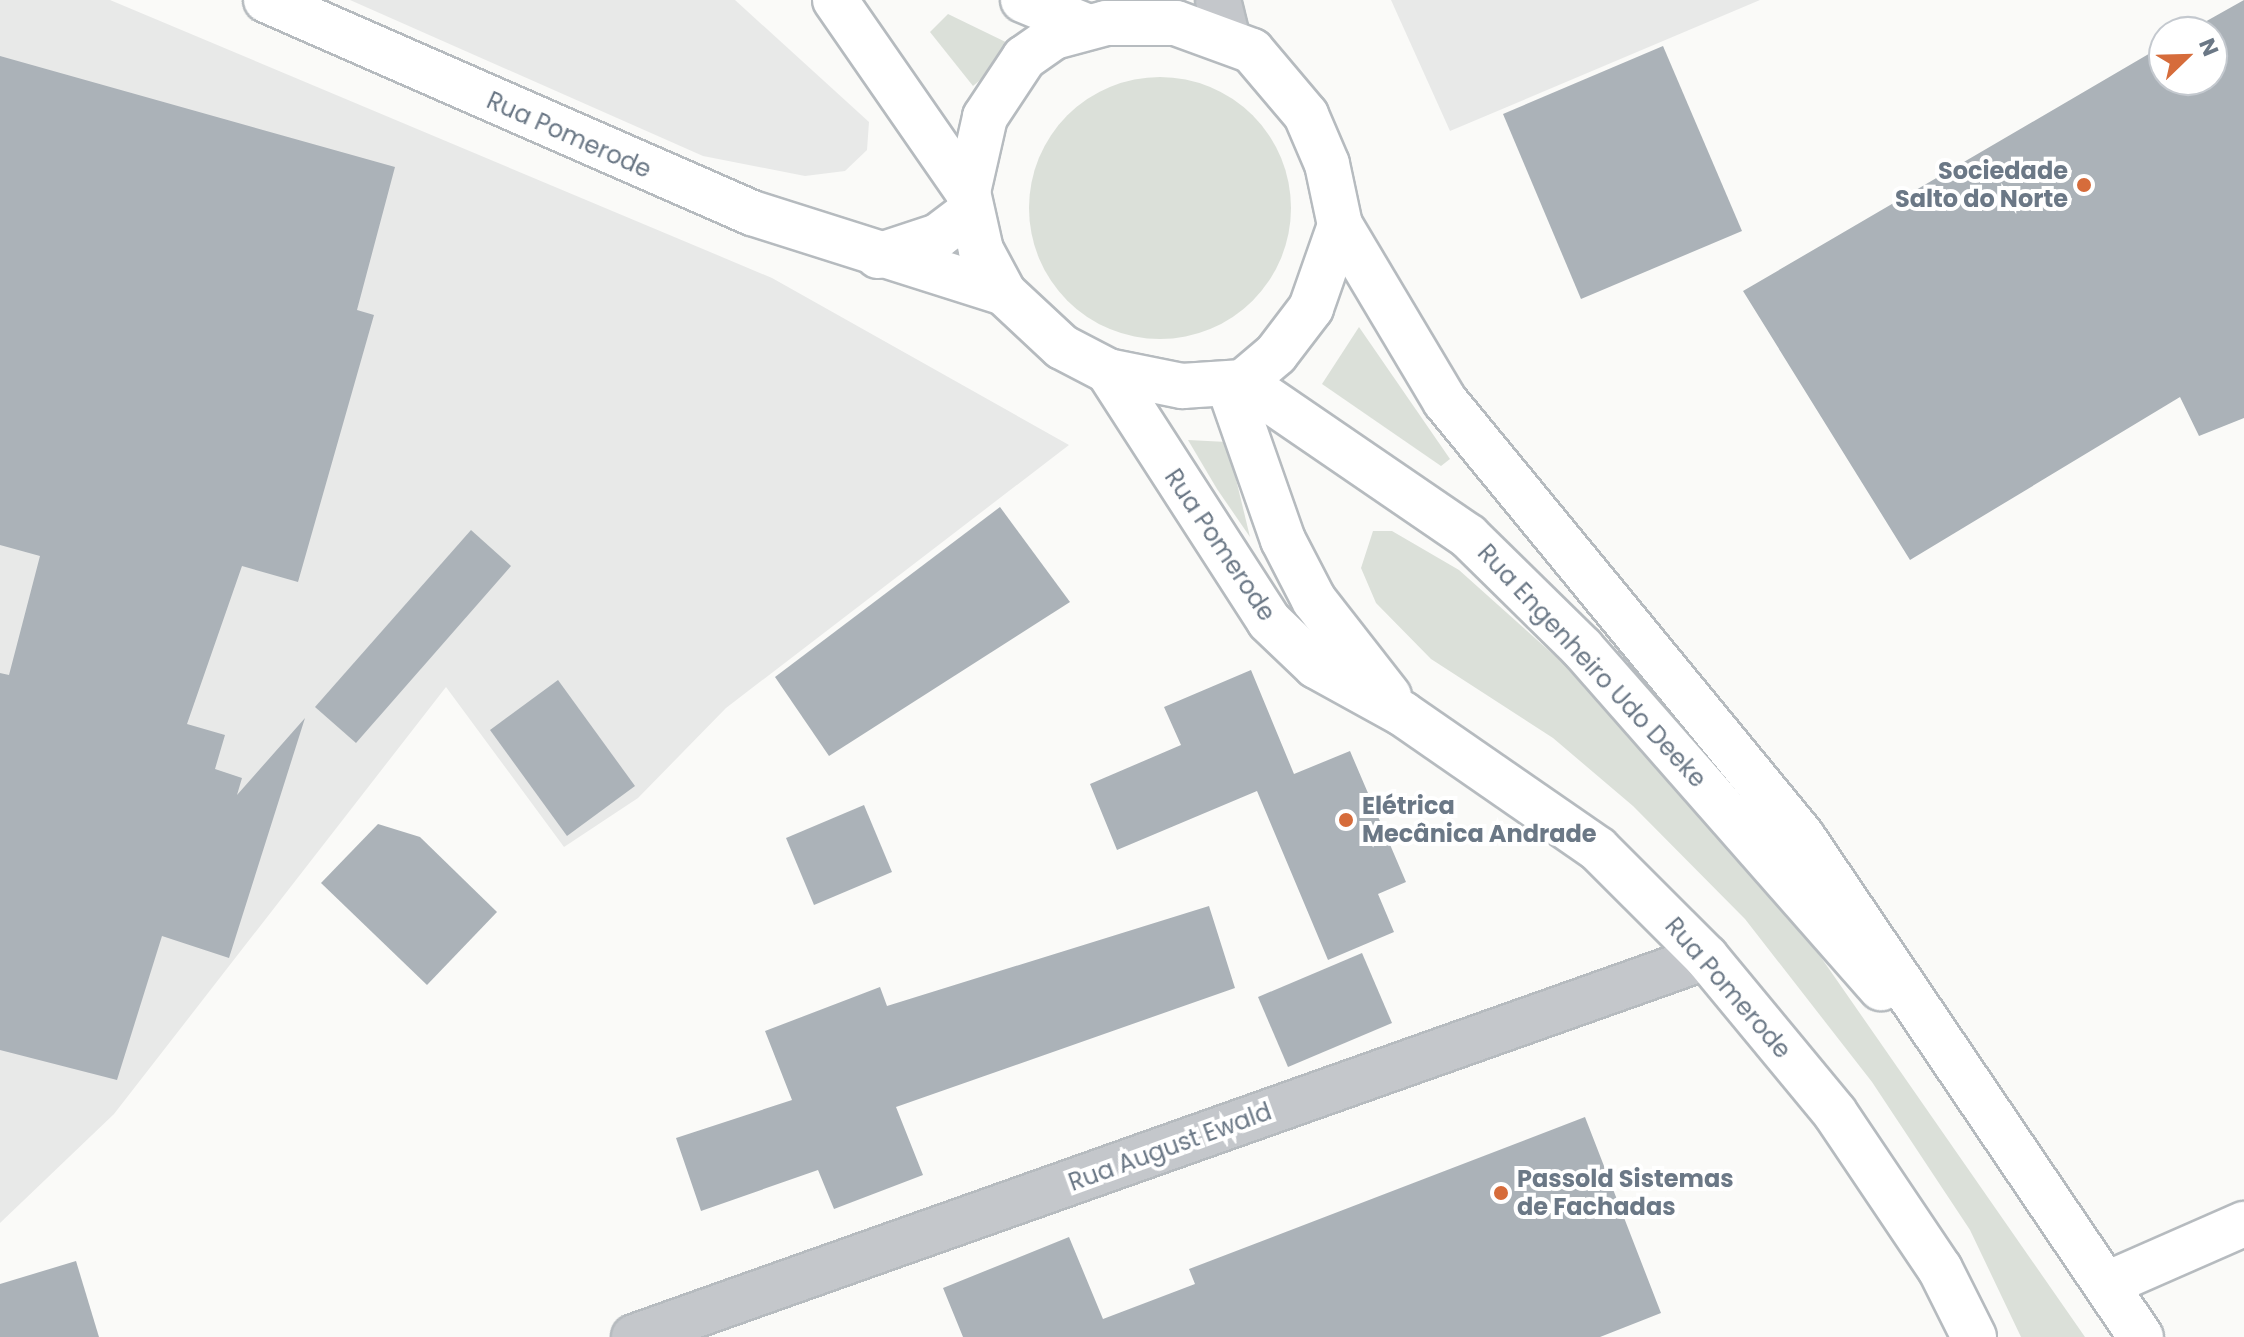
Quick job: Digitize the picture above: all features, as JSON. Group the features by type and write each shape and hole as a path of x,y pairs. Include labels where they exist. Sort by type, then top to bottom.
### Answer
{"main road":[{"name":"Rua Pomerode","path":"266,0 652,173 878,256 1004,293"},
{"path":"835,0 970,202 1004,293 1062,347 1108,371 1144,382 1236,384 1311,308 1340,225"},
{"name":"Rua Engenheiro Udo Deeke","path":"1023,0 1098,16 1176,23 1222,18 1306,115 1327,164 1340,225 1445,401 1802,836 1952,1063 2141,1337"},
{"path":"878,256 938,236 970,202 985,117 1024,58 1098,16"},
{"name":"Rua Pomerode","path":"1108,371 1269,621 1316,666 1403,714 1598,849 1706,957 1835,1113 1940,1269 1974,1337"},
{"name":"Rua Pomerode","path":"1236,384 1301,576 1403,714"},
{"name":"Rua Engenheiro Udo Deeke","path":"1236,384 1468,536 1582,648 1952,1063"},
{"path":"2107,1284 2244,1224"}],"street":[{"name":"Rua August Ewald","path":"634,1337 1706,957"}],"shaded area":[{"path":"0,0 110,0 772,278 1069,445 726,708 638,798 564,847 446,687 114,1114 0,1223"},
{"path":"350,0 735,0 869,122 867,150 845,171 805,176 703,156"},
{"path":"1391,0 1760,0 1450,131"},
{"path":"948,14 1018,48 973,86 930,32"},
{"path":"1160,77 1210,87 1233,99 1261,125 1281,158 1291,208 1281,258 1269,281 1243,309 1210,329 1160,339 1110,329 1087,317 1059,291 1039,258 1029,208 1039,158 1051,135 1077,107 1110,87"},
{"path":"1359,327 1450,459 1441,466 1322,384"},
{"path":"1188,440 1227,442 1250,537 1217,489"},
{"path":"1373,531 1392,531 1459,570 1565,665 1795,920 2085,1337 2021,1337 1970,1230 1872,1082 1745,919 1633,806 1553,738 1431,659 1376,603 1361,568"}],"building":[{"name":"Sociedade Salto do Norte","path":"2244,0 2244,418 2199,436 2180,397 1910,560 1743,291 2148,54 2148,96 2228,96 2228,16 2216,16"},
{"path":"1663,46 1742,231 1581,299 1503,114"},
{"path":"0,56 395,167 357,310 374,315 298,582 242,566 187,724 225,735 215,769 242,778 237,795 305,718 229,958 162,936 117,1080 0,1050 0,673 9,675 40,556 0,545"},
{"path":"1000,507 1070,602 829,756 775,677"},
{"path":"471,530 511,566 356,743 315,707"},
{"path":"1251,670 1294,774 1350,751 1406,882 1378,894 1394,932 1328,960 1257,791 1117,850 1090,784 1181,745 1164,707"},
{"path":"558,680 635,786 567,836 490,730"},
{"path":"864,805 892,872 814,905 786,838"},
{"path":"378,824 420,837 497,912 427,985 321,883"},
{"path":"1209,906 1235,988 896,1107 923,1175 834,1209 818,1170 701,1211 676,1138 792,1100 765,1031 880,987 887,1006"},
{"path":"1362,953 1392,1023 1288,1067 1258,997"},
{"name":"Passold Sistemas de Fachadas","path":"1585,1117 1661,1313 1600,1337 963,1337 943,1288 1069,1237 1103,1319 1195,1284 1189,1269"},
{"path":"76,1261 99,1337 0,1337 0,1284"}],"place":[{"name":"Sociedade Salto do Norte","path":"2084,185"},
{"name":"Elétrica Mecânica Andrade","path":"1346,820"},
{"name":"Passold Sistemas de Fachadas","path":"1501,1193"}]}
